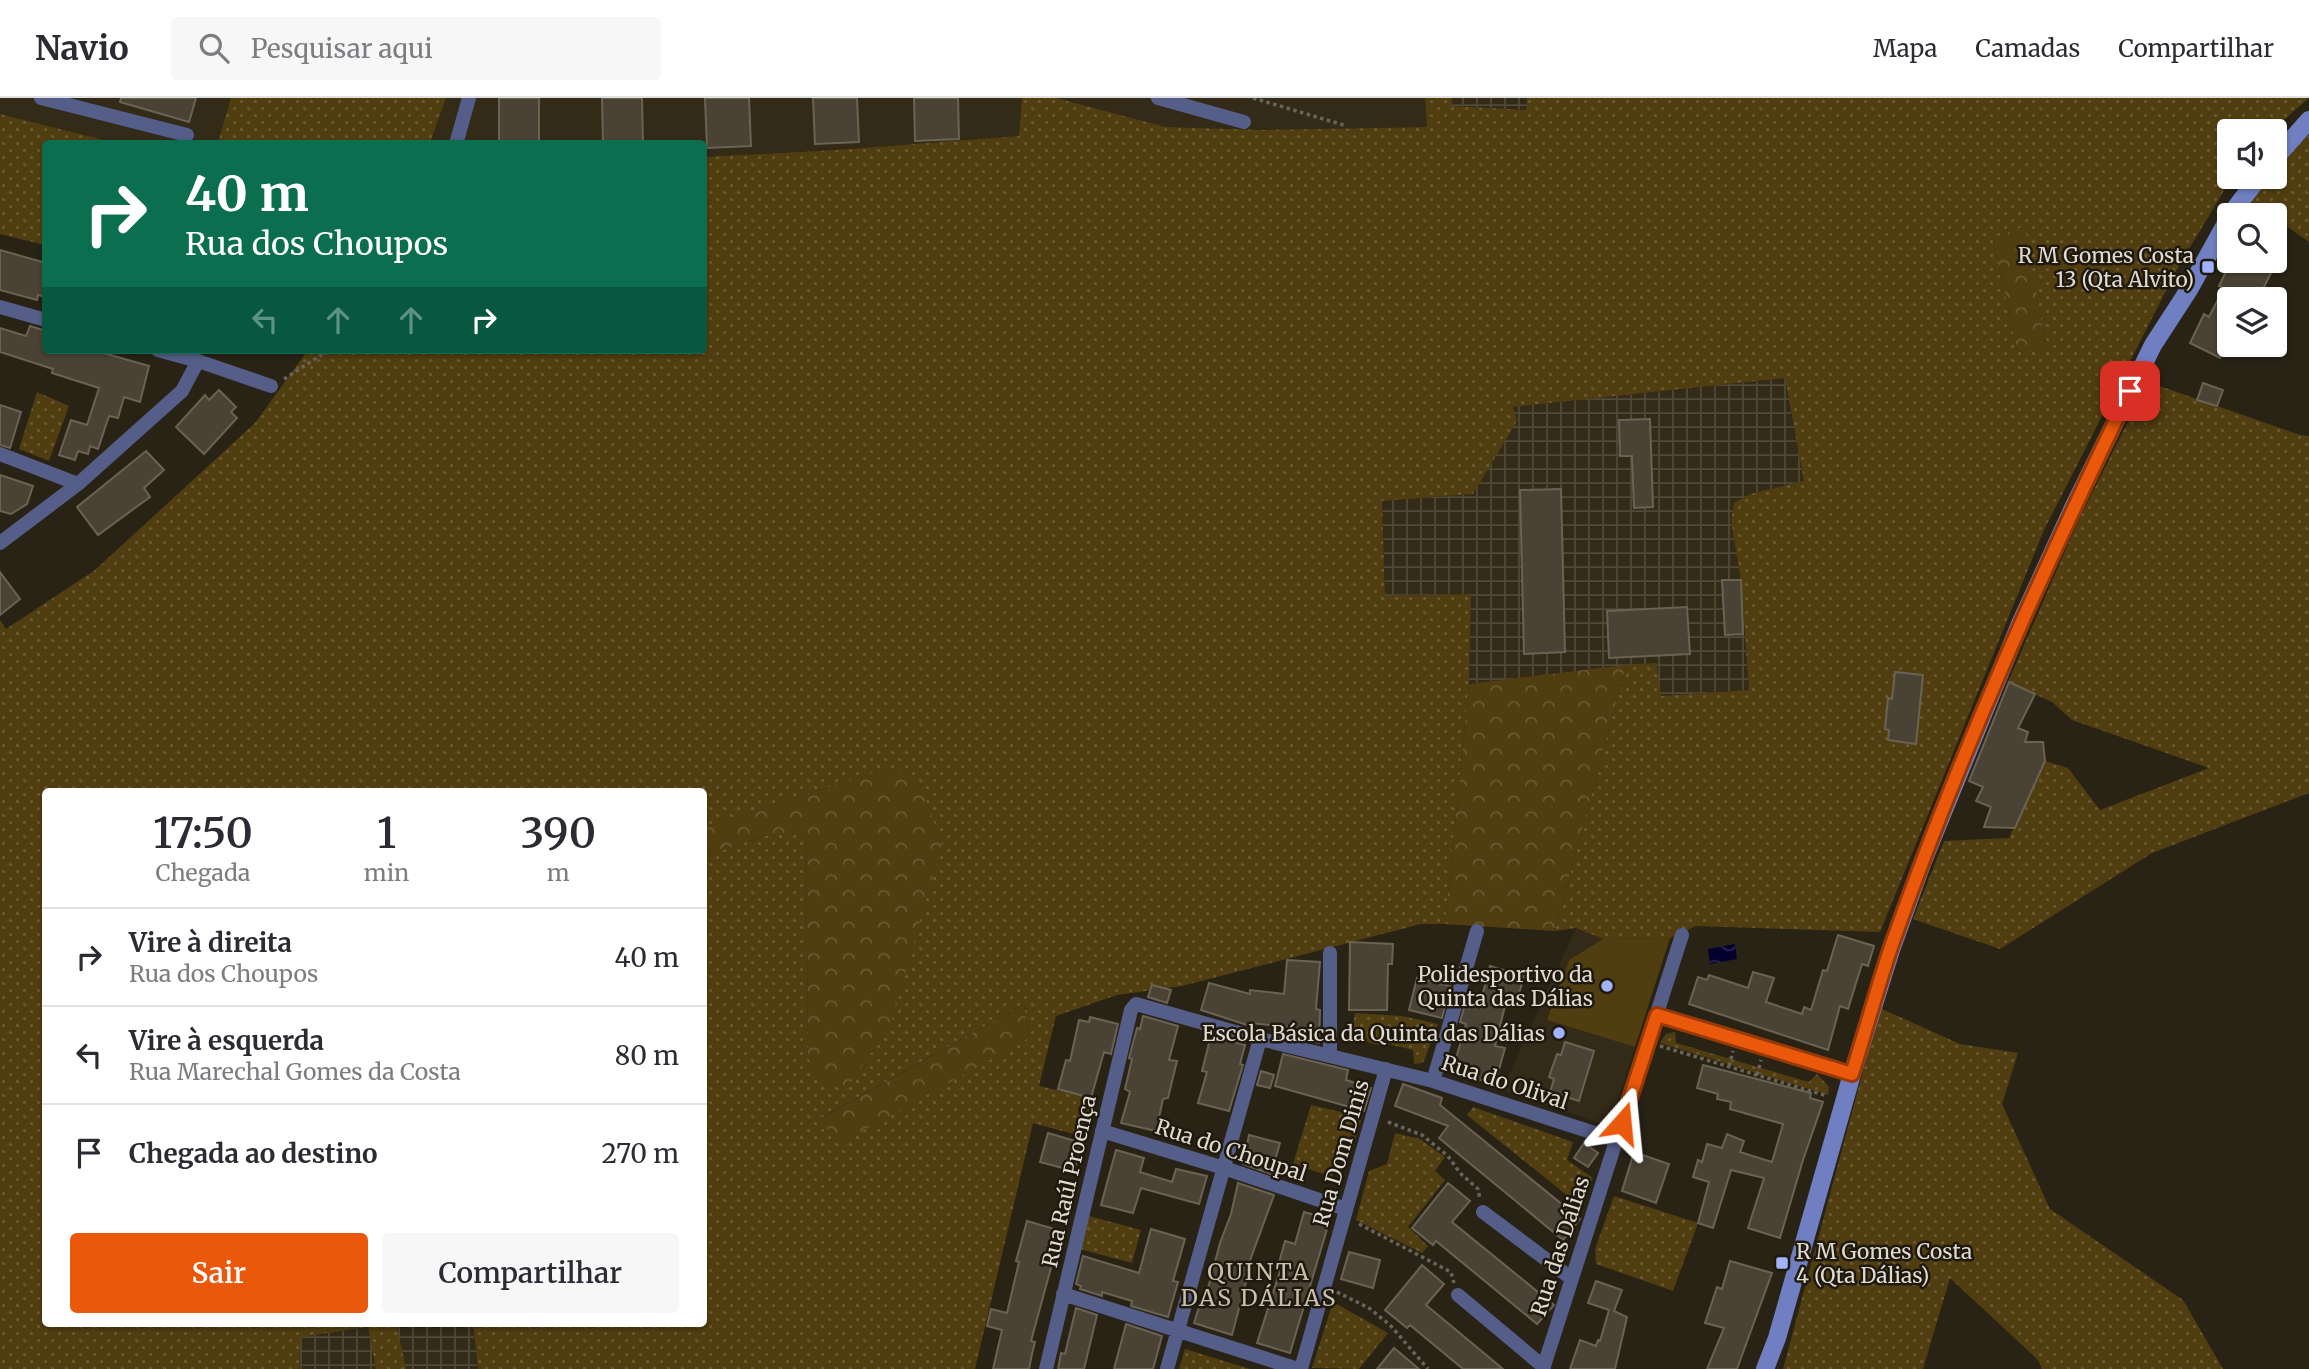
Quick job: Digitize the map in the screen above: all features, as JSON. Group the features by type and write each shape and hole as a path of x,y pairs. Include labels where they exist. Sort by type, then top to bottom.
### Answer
{"main road":[{"path":"2287,145 2309,120"},
{"path":"1765,1369 1777,1338 1852,1074 1891,950 1923,861 2020,624 2073,508 2153,345 2217,239"}],"street":[{"path":"41,98 187,135"},
{"path":"457,140 469,98"},
{"path":"1158,98 1244,122"},
{"path":"0,307 42,319"},
{"path":"173,354 271,386"},
{"path":"0,542 78,484 183,391 198,361"},
{"path":"0,454 78,484"},
{"path":"1433,1081 1477,931"},
{"name":"Rua das Dálias","path":"1543,1368 1682,935"},
{"path":"1329,953 1330,1056"},
{"name":"Rua do Olival","path":"1136,1004 1260,1039 1433,1081 1616,1140"},
{"name":"Rua Raúl Proença","path":"1046,1369 1130,1010 1136,1004"},
{"path":"1657,1015 1852,1074"},
{"path":"1167,1369 1260,1039"},
{"name":"Rua Dom Dinis","path":"1300,1369 1386,1069"},
{"name":"Rua do Choupal","path":"1102,1131 1224,1168 1345,1213"},
{"path":"1483,1212 1572,1279"},
{"path":"1063,1294 1300,1369"},
{"path":"1458,1295 1543,1368"}],"path":[{"path":"1253,98 1347,126"},
{"path":"271,386 323,354"},
{"path":"1648,1042 1844,1101"},
{"path":"1373,1116 1422,1135 1448,1156 1460,1173 1478,1189 1483,1212"},
{"path":"1345,1213 1451,1272 1458,1295"},
{"path":"1324,1286 1369,1308 1390,1325 1428,1369"}],"shaded area":[{"path":"0,98 231,98 219,140 104,140 0,114"},
{"path":"446,98 1022,98 1019,136 837,150 707,157 707,140 431,140"},
{"path":"1056,98 1425,98 1427,127 1262,130 1166,127"},
{"path":"1452,98 1527,98 1526,110 1452,106"},
{"path":"1785,378 1804,481 1750,494 1741,580 1749,690 1660,696 1655,663 1469,684 1471,594 1385,596 1382,501 1473,494 1513,407"},
{"name":"Escola Básica da Quinta das Dálias","path":"1576,928 1603,939 1569,960 1548,1020 1635,1047 1613,1117 1600,1123 1502,1090"},
{"path":"366,1327 473,1327 478,1369 299,1369 300,1337"}],"green space":[{"path":"231,98 446,98 431,140 219,140"},
{"path":"1022,98 1056,98 1166,127 1262,130 1427,127 1425,98 1452,98 1452,106 1526,110 1527,98 2309,98 2285,119 2217,119 2217,189 2225,189 2176,271 2044,530 1880,932 1696,926 1670,938 1603,939 1576,928 1555,931 1626,665 1656,663 1661,696 1749,690 1741,580 1731,520 1734,503 1750,494 1804,481 1785,378 1513,407 1517,421 1473,494 1382,501 1385,596 1471,594 1469,684 1445,924 1421,924 1182,986 1117,995 1056,1016 1039,1086 1097,1099 1088,1138 1033,1123 975,1369 478,1369 473,1327 707,1327 707,855 764,836 806,829 808,1058 879,771 707,827 707,788 42,788 42,1327 368,1327 301,1337 299,1369 0,1369 0,620 6,629 95,570 255,423 305,354 707,354 707,157 1019,136","holes":["2024,227 2046,348 2017,351 1993,238","1024,1004 1029,1038 821,1118"]},
{"path":"0,114 104,140 42,140 42,244 0,234"},
{"path":"2309,134 2309,242 2287,226 2287,203 2251,201 2260,189 2287,189 2287,157"},
{"path":"2025,226 2046,349 2017,351 1993,238"},
{"path":"2148,382 2309,436 2309,793 2152,853 2000,949 1913,919 1944,841 2009,838 2045,761 2068,768 2100,810 2209,768 2072,720 2052,702 2008,682 2079,519"},
{"path":"37,392 69,406 49,461 19,449"},
{"path":"1626,665 1555,931 1445,924 1469,684"},
{"path":"879,771 907,773 922,790 942,843 891,1024 847,1088 822,1082 808,1058 806,830 764,836 707,855 707,827"},
{"name":"Polidesportivo da Quinta das Dálias","path":"1670,938 1635,1047 1547,1020 1569,960 1603,939"},
{"path":"1024,1004 1029,1038 839,1144 820,1119"},
{"path":"1882,1009 1960,1044 2018,1053 2002,1104 2050,1209 2183,1300 2223,1369 2042,1369 2038,1360 1950,1278 1923,1369 1783,1369"},
{"path":"1355,1013 1402,1016 1438,1024 1423,1063 1414,1064 1413,1050 1384,1043 1381,1046 1351,1037"},
{"path":"1675,1032 1676,1043 1809,1082 1817,1074 1829,1087 1828,1095 1660,1043 1666,1034"},
{"path":"1311,1105 1362,1117 1350,1157 1338,1160 1332,1177 1293,1164"},
{"path":"1473,1107 1573,1142 1567,1160 1593,1178 1579,1205 1467,1115"},
{"path":"1395,1133 1420,1139 1445,1157 1435,1171 1445,1180 1408,1227 1428,1246 1422,1253 1356,1220 1369,1171 1387,1164"},
{"path":"1614,1196 1698,1223 1673,1291 1596,1264 1595,1249"},
{"path":"1089,1216 1141,1230 1132,1263 1080,1249"},
{"path":"1333,1302 1388,1333 1359,1369 1312,1368"},
{"path":"368,1327 397,1327 406,1369 376,1369"},
{"path":"1185,1349 1250,1369 1179,1369"}],"water":[{"path":"1735,944 1737,959 1710,964 1708,949"}],"building":[{"path":"121,98 196,98 189,122 120,102"},
{"path":"499,98 539,98 539,140 499,140"},
{"path":"602,98 642,98 643,140 603,140"},
{"path":"705,98 749,98 751,146 707,148"},
{"path":"813,98 857,98 859,142 815,144"},
{"path":"914,98 958,98 959,139 915,141"},
{"path":"0,250 42,262 42,296 38,295 37,300 0,290"},
{"path":"2225,273 2271,273 2264,287 2219,286"},
{"path":"2217,302 2217,356 2190,343 2204,314 2209,317"},
{"path":"30,326 42,330 42,354 107,354 149,366 140,402 124,397 118,418 109,416 98,449 90,446 88,454 78,451 75,460 59,455 71,420 87,425 99,388 52,373 53,369 0,352 0,328 26,336"},
{"path":"2203,383 2223,390 2217,406 2197,400"},
{"path":"219,390 236,407 231,412 237,418 204,454 176,427 205,395 209,400"},
{"path":"0,405 21,412 10,448 0,445"},
{"path":"1650,419 1653,507 1634,508 1632,456 1620,456 1619,420"},
{"path":"146,451 164,470 144,488 150,497 98,535 77,507"},
{"path":"0,475 33,486 27,504 11,514 0,511"},
{"path":"1561,489 1565,652 1524,654 1520,490"},
{"path":"0,572 20,599 0,615"},
{"path":"1722,580 1741,580 1743,634 1725,635"},
{"path":"1687,607 1690,654 1609,658 1607,611"},
{"path":"1895,672 1923,675 1916,744 1888,740 1889,730 1885,729 1888,698 1892,699"},
{"path":"2009,682 2035,694 2018,728 2028,732 2025,742 2043,742 2045,761 2015,828 1984,827 1991,807 1976,801 1983,787 1969,781"},
{"path":"1838,935 1874,946 1868,966 1862,964 1848,1009 1840,1006 1828,1050 1689,1004 1698,977 1707,980 1709,975 1748,988 1753,972 1774,978 1766,1002 1802,1014 1804,1007 1811,1010 1823,970 1827,971"},
{"path":"1350,942 1393,944 1392,964 1388,964 1387,1010 1349,1010"},
{"path":"1287,960 1320,962 1316,1009 1320,1010 1319,1043 1287,1036 1290,1027 1251,1023 1250,1026 1201,1010 1209,983 1250,994 1250,990 1284,994"},
{"path":"1490,966 1524,976 1517,1001 1507,998 1495,1046 1505,1048 1495,1084 1452,1072 1466,1024 1460,1022 1466,1001 1480,1004"},
{"path":"1417,978 1450,986 1442,1018 1409,1010"},
{"path":"1152,985 1171,990 1167,1003 1148,997"},
{"path":"1143,1016 1178,1026 1169,1060 1177,1061 1168,1098 1163,1099 1156,1131 1121,1123 1130,1092 1125,1089 1132,1059 1129,1058"},
{"path":"1090,1017 1118,1024 1111,1054 1104,1052 1091,1098 1058,1089 1066,1060 1070,1061 1079,1020 1089,1022"},
{"path":"1211,1035 1245,1045 1240,1064 1243,1065 1229,1111 1198,1103 1207,1072 1202,1071"},
{"path":"1565,1042 1594,1051 1579,1101 1550,1092 1554,1079 1549,1077 1557,1054 1561,1055"},
{"path":"1283,1054 1348,1070 1346,1080 1371,1088 1364,1111 1275,1086"},
{"path":"1703,1065 1811,1093 1810,1098 1823,1102 1780,1238 1748,1228 1764,1178 1731,1170 1713,1228 1698,1223 1709,1182 1693,1177 1698,1160 1702,1162 1707,1144 1722,1148 1727,1134 1744,1141 1740,1152 1772,1162 1783,1124 1730,1109 1731,1102 1717,1099 1718,1094 1697,1088"},
{"path":"1261,1071 1274,1075 1270,1088 1257,1085"},
{"path":"1403,1084 1442,1098 1440,1105 1580,1219 1563,1240 1439,1138 1448,1126 1395,1106"},
{"path":"1048,1133 1082,1143 1074,1171 1040,1162"},
{"path":"1249,1135 1280,1143 1271,1174 1243,1164"},
{"path":"1584,1143 1598,1153 1588,1167 1574,1158"},
{"path":"1116,1150 1144,1158 1140,1172 1172,1182 1176,1169 1207,1176 1199,1204 1141,1188 1133,1213 1101,1205"},
{"path":"1634,1152 1669,1164 1656,1203 1622,1191"},
{"path":"1238,1183 1274,1195 1248,1266 1250,1267 1232,1335 1194,1323 1204,1291 1207,1292"},
{"path":"1448,1183 1470,1201 1452,1222 1554,1305 1537,1324 1436,1241 1433,1245 1412,1228"},
{"path":"1304,1212 1330,1219 1290,1353 1257,1343 1280,1271 1277,1270 1285,1241 1295,1244"},
{"path":"1027,1221 1061,1231 1031,1341 1035,1342 1029,1369 993,1369 1002,1330 987,1326 991,1309 1007,1313 1019,1262 1016,1261"},
{"path":"1151,1229 1185,1239 1173,1281 1178,1282 1168,1317 1131,1306 1132,1301 1080,1289 1081,1286 1076,1284 1083,1256 1139,1273"},
{"path":"1349,1252 1380,1260 1373,1288 1341,1279"},
{"path":"1730,1261 1772,1273 1737,1369 1707,1369 1724,1328 1705,1323 1717,1287 1722,1289"},
{"path":"1422,1265 1444,1284 1426,1305 1503,1369 1463,1369 1410,1325 1407,1328 1385,1310"},
{"path":"1596,1281 1622,1290 1614,1311 1627,1317 1615,1369 1570,1369 1580,1340 1596,1346 1598,1340 1600,1341 1609,1310 1588,1303"},
{"path":"1076,1308 1097,1315 1084,1369 1058,1369 1061,1353 1065,1354"},
{"path":"1126,1324 1162,1336 1153,1369 1114,1369"},
{"path":"1394,1348 1419,1369 1377,1369"}],"place":[{"name":"R M Gomes Costa 13 (Qta Alvito)","path":"2208,267"},
{"name":"Polidesportivo da Quinta das Dálias","path":"1607,986"},
{"name":"Escola Básica da Quinta das Dálias","path":"1559,1033"},
{"name":"R M Gomes Costa 4 (Qta Dálias)","path":"1782,1263"}],"district":[{"name":"QUINTA DAS DÁLIAS","path":"1259,1284"}],"route":[{"path":"1622,1123 1657,1015 1852,1074 1891,950 1932,838 2020,624 2130,391"}]}
